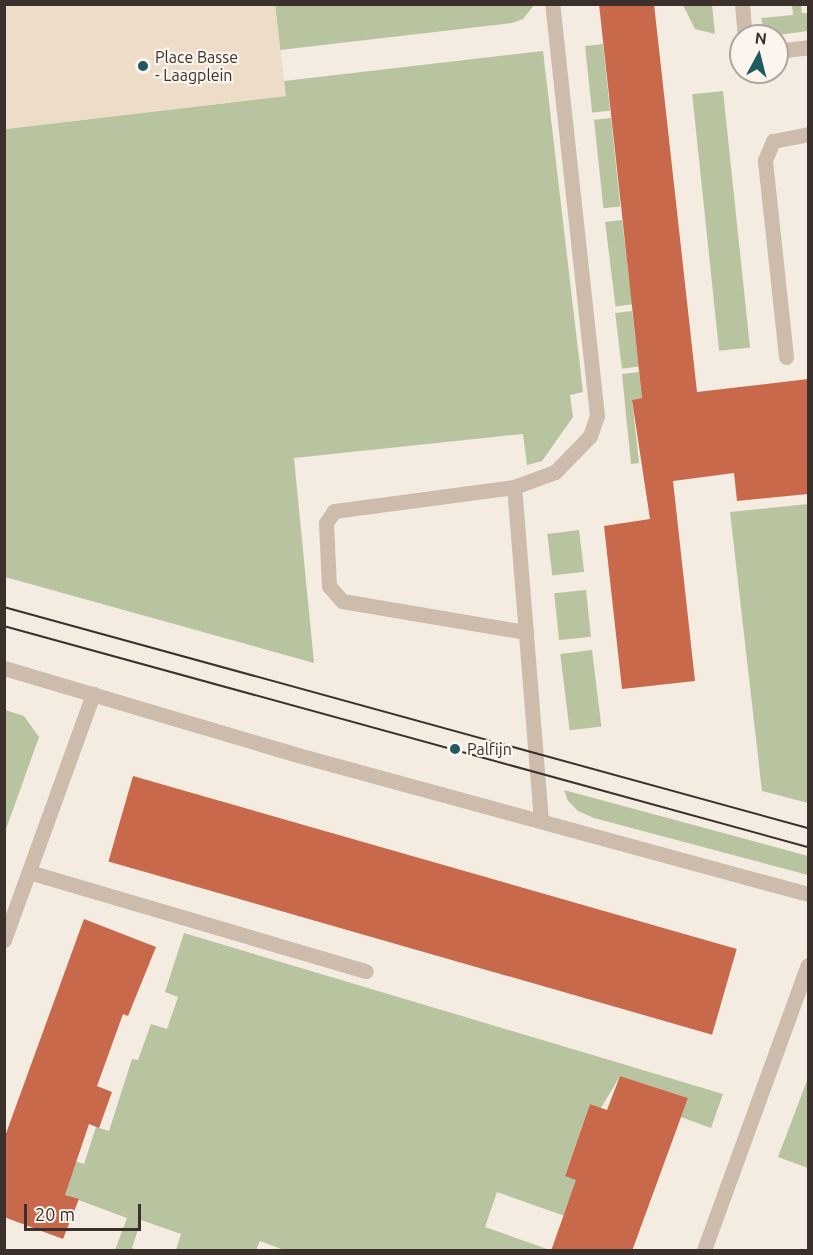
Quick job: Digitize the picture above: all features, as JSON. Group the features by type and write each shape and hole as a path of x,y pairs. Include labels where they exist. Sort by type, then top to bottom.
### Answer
{"street":[{"path":"526,632 342,601 329,586 326,523 334,511 514,487 555,472 590,436 597,416 552,4"},
{"path":"742,4 744,24"},
{"path":"789,49 808,47"},
{"path":"786,357 765,160 773,141 808,134"},
{"path":"514,487 541,820"},
{"path":"4,668 808,894"},
{"path":"4,940 93,694"},
{"path":"29,872 366,970"},
{"path":"704,1251 808,965"}],"green space":[{"path":"275,4 534,5 523,19 512,23 280,50"},
{"path":"683,5 712,5 715,34 695,29"},
{"path":"792,5 801,5 802,13 808,13 808,31 789,34 789,24 763,24 761,18 793,15"},
{"path":"603,44 610,111 592,113 585,46"},
{"path":"543,51 583,392 570,395 573,417 542,461 527,465 523,434 294,458 314,663 5,577 5,129 285,96 284,81"},
{"path":"723,91 750,348 719,351 692,94"},
{"path":"611,118 620,207 603,208 594,120"},
{"path":"622,220 632,304 615,306 605,222"},
{"path":"632,311 639,367 622,369 615,313"},
{"path":"639,372 642,398 632,400 639,463 631,464 622,374"},
{"path":"808,504 808,803 762,791 730,512"},
{"path":"579,530 584,572 552,576 547,534"},
{"path":"586,590 591,637 559,640 554,593"},
{"path":"592,650 601,726 570,730 560,654"},
{"path":"5,710 24,716 39,737 5,832"},
{"path":"564,790 808,856 808,875 594,818 578,811 568,801"},
{"path":"184,933 723,1094 711,1128 681,1117 688,1098 620,1076 601,1108 590,1104 565,1175 589,1185 576,1220 497,1192 485,1227 550,1250 284,1250 260,1241 256,1250 176,1250 181,1234 141,1220 132,1248 135,1250 115,1250 127,1218 49,1189 61,1157 84,1164 96,1127 109,1131 132,1059 138,1060 151,1024 167,1029 178,997 165,992"},
{"path":"808,1078 808,1168 778,1157"}],"shaded area":[{"name":"Place Basse - Laagplein","path":"4,5 275,5 286,96 6,129"}],"building":[{"path":"599,4 654,4 697,392 808,379 808,494 737,501 734,473 673,481 695,681 622,689 604,526 650,519 632,400 642,398"},
{"path":"133,776 737,949 712,1035 108,862"},
{"path":"84,919 156,947 128,1016 123,1014 97,1086 112,1092 99,1128 89,1124 65,1195 79,1199 63,1239 4,1217 4,1139"},
{"path":"620,1076 688,1098 632,1251 551,1251 576,1180 565,1176 590,1104 607,1110"}],"tram line":[{"path":"4,607 808,828"},
{"path":"4,626 808,847"}],"place":[{"name":"Place Basse - Laagplein","path":"143,66"},
{"name":"Palfijn","path":"455,749"}]}
